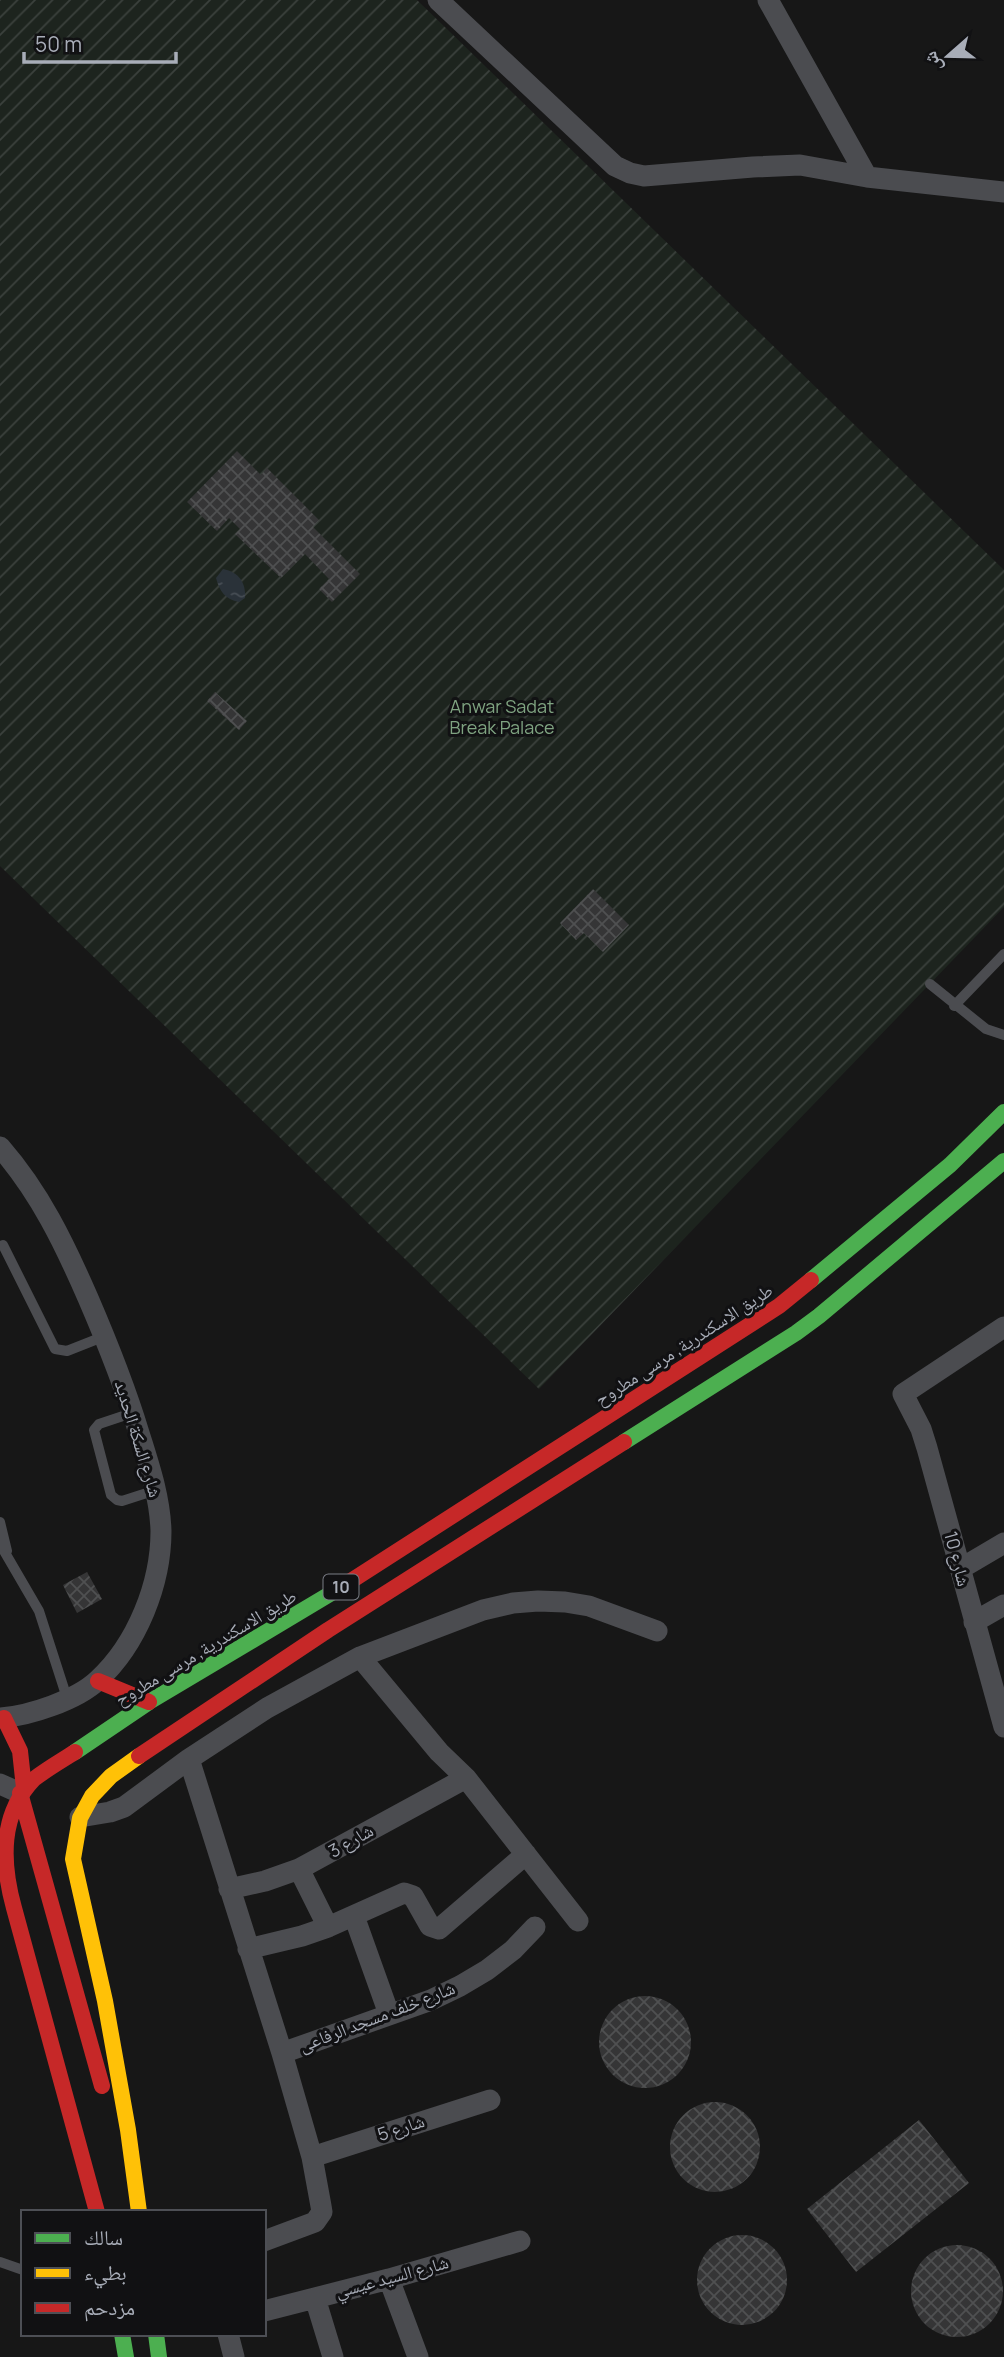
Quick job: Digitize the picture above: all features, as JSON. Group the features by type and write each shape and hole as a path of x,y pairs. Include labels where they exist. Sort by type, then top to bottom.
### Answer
{"main road":[{"name":"طريق الاسكندرية, مرسى مطروح","path":"96,2210 38,2004 2,1862 1,1847 6,1816 22,1790 149,1702 311,1606 754,1324 803,1289 950,1165 1004,1112"},
{"name":"10","path":"139,2210 128,2130 97,1961 73,1859 74,1838 80,1817 97,1788 123,1767 328,1630 804,1327 1004,1161"},
{"path":"97,1681 149,1702"},
{"path":"2,1718 15,1734 21,1752 24,1770 22,1790 94,2065 109,2099 128,2130"},
{"path":"15,1969 38,2004"},
{"path":"122,2336 126,2357"},
{"path":"156,2336 159,2357"}],"street":[{"path":"438,0 615,166 630,173 653,176 800,165 867,177 1004,192"},
{"path":"768,0 867,177"},
{"name":"شارع السكة الحديد","path":"0,1147 32,1187 49,1214 104,1336 156,1490 161,1532 156,1573 144,1613 124,1649 97,1681 47,1707 2,1718"},
{"name":"شارع 10","path":"1004,1327 903,1394 921,1429 1004,1727"},
{"path":"960,1569 1004,1543"},
{"path":"80,1817 124,1807 189,1759 277,1702 360,1657 483,1610 513,1603 552,1601 589,1606 657,1631"},
{"path":"974,1622 1004,1605"},
{"path":"360,1657 439,1752 466,1778 579,1921"},
{"path":"189,1759 282,2053 312,2157 321,2206 320,2217 310,2224 266,2240"},
{"name":"شارع 3","path":"229,1889 265,1881 299,1869 466,1778"},
{"path":"0,1784 22,1790"},
{"path":"248,1949 328,1927 404,1893 413,1896 430,1926 439,1929 526,1854"},
{"path":"299,1869 328,1927"},
{"path":"354,1916 389,2014"},
{"name":"شارع خلف مسجد الرفاعى","path":"282,2053 460,1986 513,1950 535,1927"},
{"name":"شارع 5","path":"312,2157 490,2100"},
{"name":"شارع السيد عيسي","path":"266,2310 520,2242"},
{"path":"389,2279 418,2357"},
{"path":"315,2298 333,2357"},
{"path":"229,2336 234,2357"}],"lane":[{"path":"954,1006 1004,954"},
{"path":"930,984 954,1006 986,1029 1004,1035"},
{"path":"3,1245 55,1349 67,1351 104,1336"},
{"path":"132,1413 99,1424 94,1430 111,1494 122,1501 156,1490"},
{"path":"0,1522 9,1561"},
{"path":"0,1544 39,1611 67,1698"},
{"path":"0,2262 21,2269"}],"green space":[{"name":"Anwar Sadat Break Palace","path":"0,0 417,0 1004,570 1004,907 539,1389 0,866"}],"water":[{"path":"223,569 233,573 243,583 245,598 239,602 227,597 219,587 216,578"}],"building":[{"path":"237,451 261,475 267,468 319,520 313,527 360,574 332,602 319,589 329,579 305,554 281,578 235,534 240,529 229,518 217,531 187,502"},
{"path":"215,692 247,721 239,730 207,701"},
{"path":"593,889 629,925 603,952 584,933 576,940 560,923"},
{"path":"87,1572 102,1599 77,1613 63,1585"},
{"path":"645,1996 662,2000 677,2010 687,2025 691,2042 687,2059 677,2074 662,2084 645,2088 628,2084 613,2074 603,2059 599,2042 603,2025 613,2010 628,2000"},
{"path":"706,2102 724,2102 740,2109 753,2122 760,2138 760,2156 753,2172 740,2185 724,2192 706,2192 690,2185 677,2172 670,2156 670,2138 677,2122 690,2109"},
{"path":"919,2120 969,2183 856,2272 807,2209"},
{"path":"733,2235 751,2235 767,2242 780,2255 787,2271 787,2289 780,2305 767,2318 751,2325 733,2325 717,2318 704,2305 697,2289 697,2271 704,2255 717,2242"},
{"path":"957,2245 974,2249 989,2259 999,2274 1003,2291 999,2308 989,2323 974,2333 957,2337 940,2333 925,2323 915,2308 911,2291 915,2274 925,2259 940,2249"}],"traffic: fast":[{"path":"811,1280 950,1165 1004,1112"},
{"path":"624,1442 819,1316 1004,1161"},
{"path":"75,1752 149,1702 340,1588"},
{"path":"122,2336 126,2357"},
{"path":"156,2336 159,2357"}],"traffic: slow":[{"path":"139,1756 111,1776 92,1796 80,1818 73,1859 105,2001 128,2130 139,2210"}],"traffic: jam":[{"path":"340,1588 779,1306 811,1280"},
{"path":"139,1756 328,1630 624,1442"},
{"path":"98,1681 149,1702"},
{"path":"4,1718 20,1751 24,1788"},
{"path":"75,1752 34,1779 23,1793 9,1823 6,1856 14,1908 96,2210"},
{"path":"20,1793 102,2086"}]}
